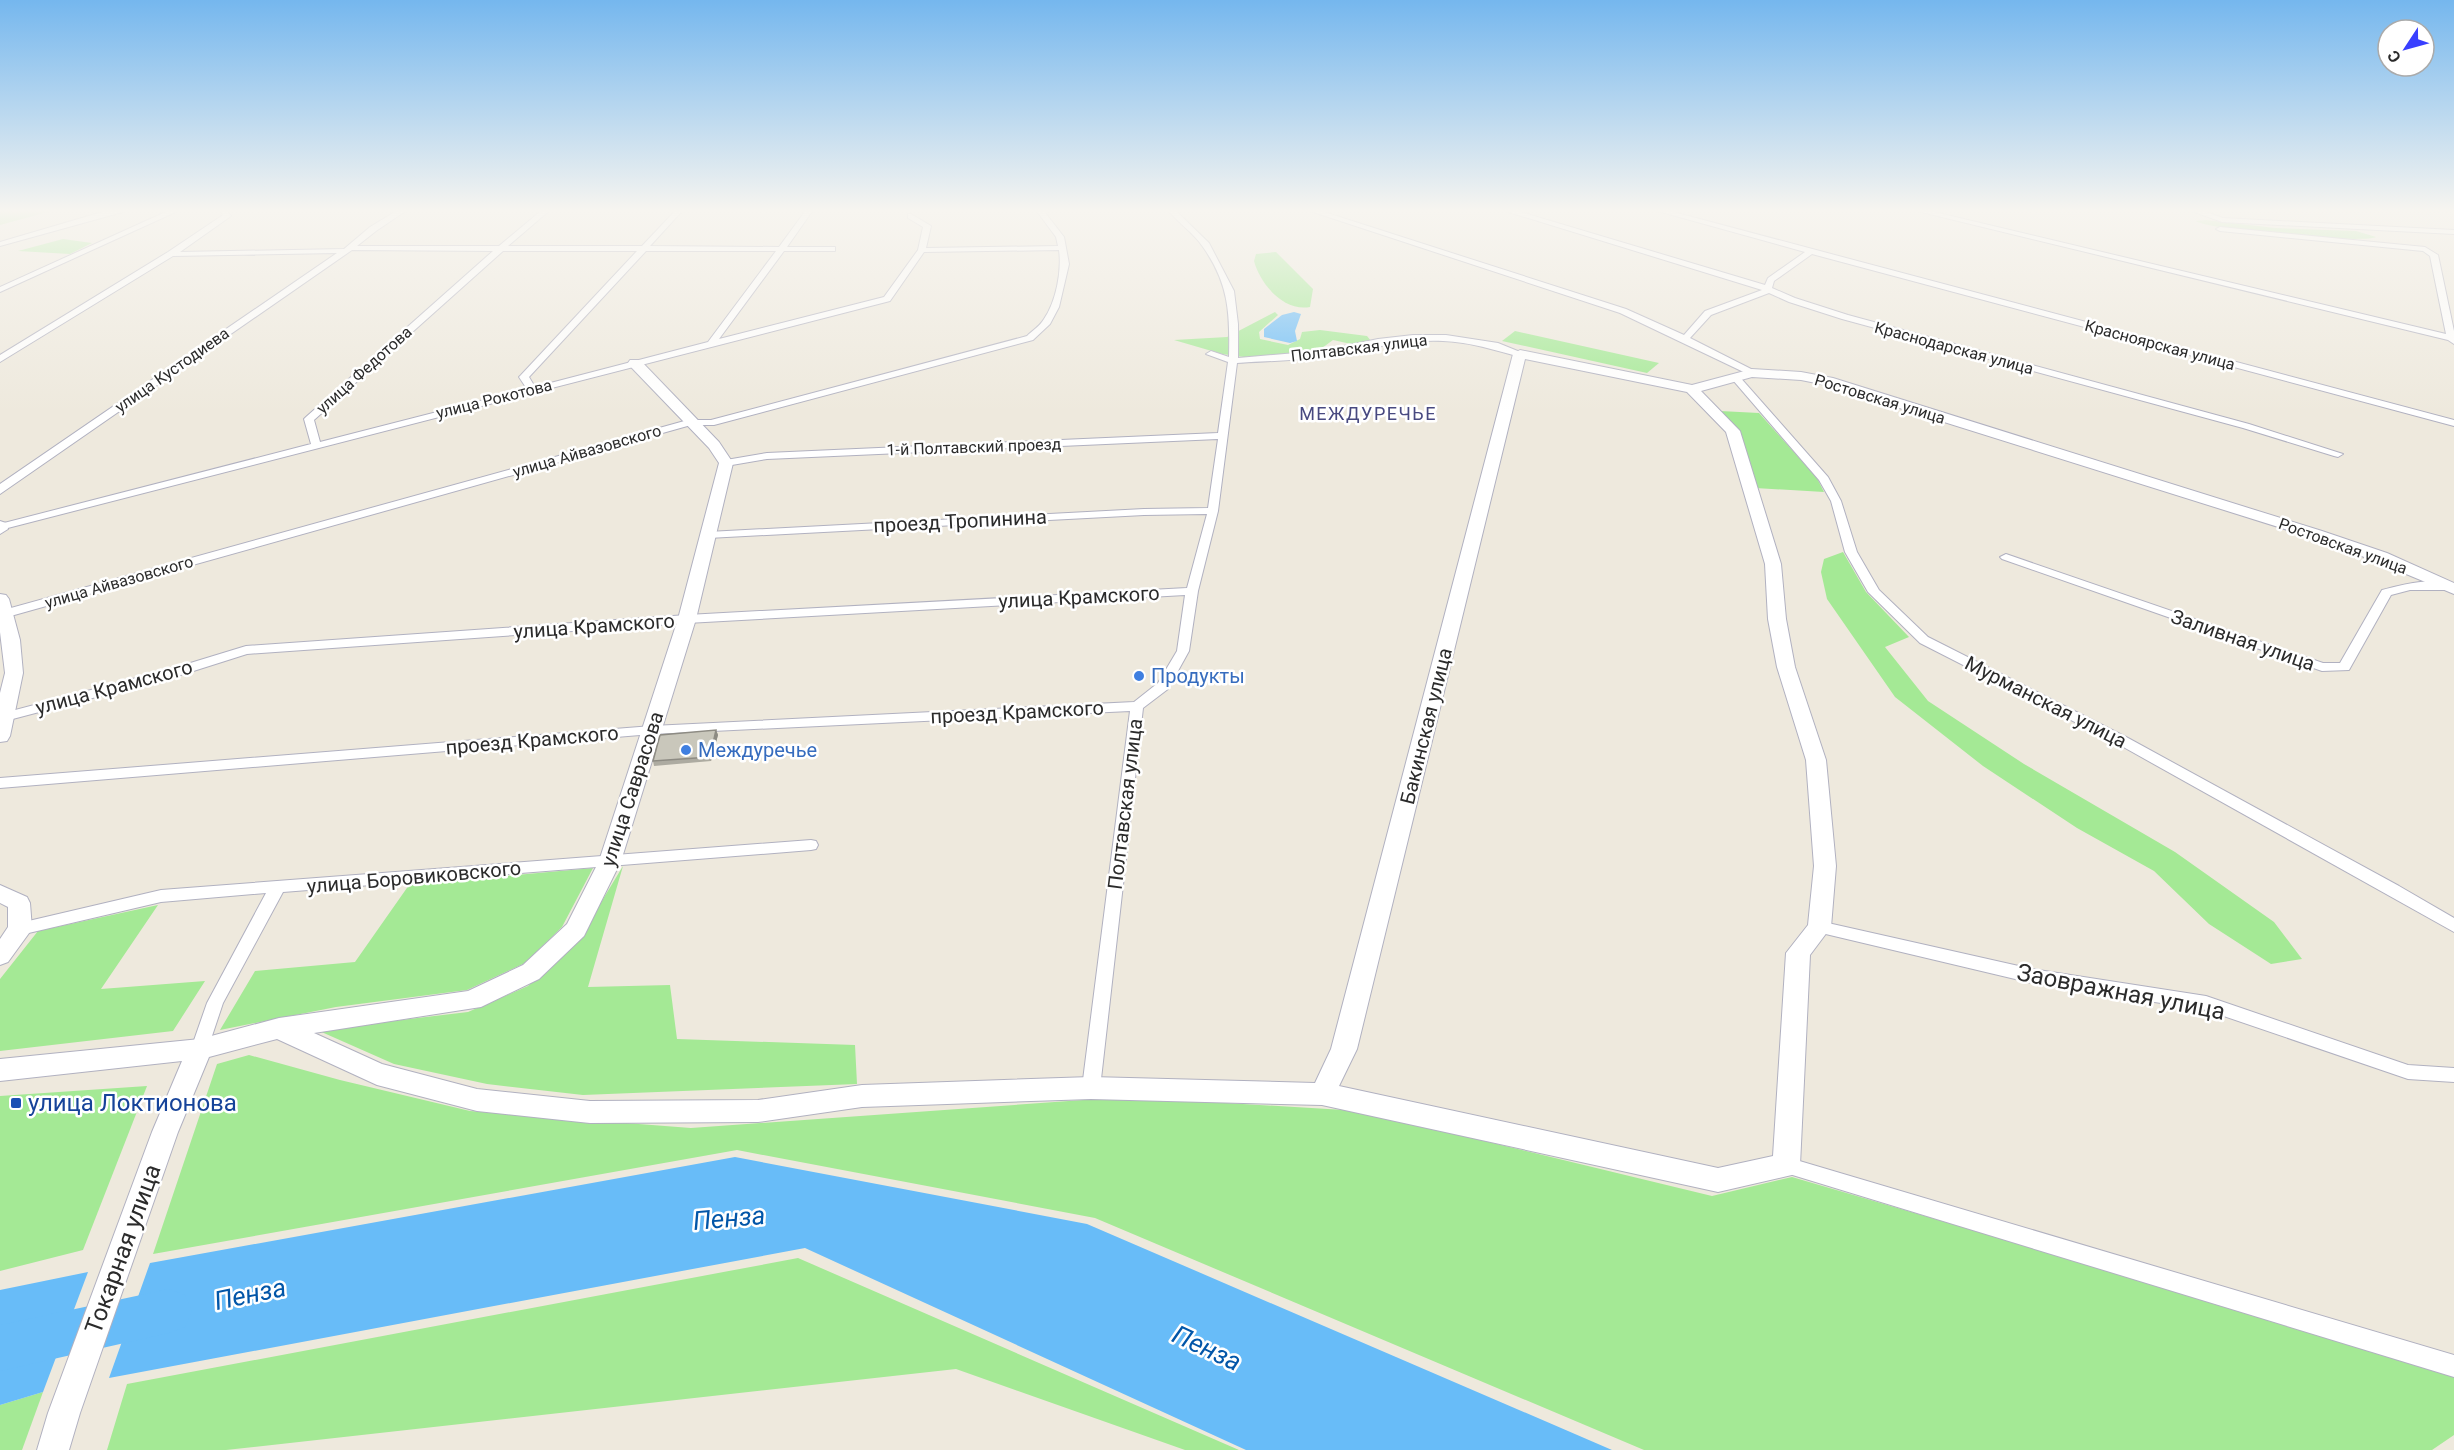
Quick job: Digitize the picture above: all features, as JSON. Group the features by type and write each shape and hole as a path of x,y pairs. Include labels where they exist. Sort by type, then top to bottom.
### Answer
{"street":[{"path":"0,290 27,278"},
{"path":"0,359 132,278"},
{"name":"улица Кустодиева","path":"0,491 1,488 307,278"},
{"name":"улица Федотова","path":"316,444 309,419 468,278"},
{"path":"532,389 524,377 617,278"},
{"path":"712,343 761,278"},
{"name":"улица Рокотова","path":"0,527 887,298 902,278"},
{"name":"улица Айвазовского","path":"1,610 691,422 711,423 1030,338 1047,322 1055,308 1062,278"},
{"name":"Полтавская улица","path":"1091,1088 1137,706 1163,686 1182,651 1192,591 1213,511 1233,361 1234,324 1230,291 1223,278"},
{"name":"Ростовская улица","path":"1520,278 1623,311 1685,339 1752,374 1801,376 1828,381 2316,534 2381,557 2450,587"},
{"name":"Краснодарская улица","path":"1731,278 1766,288 1792,300 1845,318 2246,426 2338,454"},
{"path":"1685,339 1708,313 1765,293 1774,278"},
{"name":"Красноярская улица","path":"1907,278 2454,423"},
{"path":"2196,278 2453,340 2439,278"},
{"name":"Полтавская улица","path":"1233,361 1320,354 1378,342 1413,338 1446,338 1498,346 1520,354"},
{"path":"1211,354 1233,361"},
{"path":"1520,354 1692,389 1752,374"},
{"name":"Бакинская улица","path":"1322,1094 1344,1049 1520,354"},
{"path":"635,363 714,445 726,463"},
{"name":"Мурманская улица","path":"1735,377 1824,479 1836,501 1851,552 1874,592 1924,640 2123,741 2394,890 2454,926"},
{"path":"1692,389 1733,431 1773,564 1777,619 1786,667 1816,760 1825,866 1819,927 1798,953 1786,1165"},
{"name":"1-й Полтавский проезд","path":"726,463 767,456 1222,436"},
{"name":"улица Саврасова","path":"0,1070 200,1049 279,1028 472,1000 531,972 576,930 610,861 687,619 726,463"},
{"name":"проезд Тропинина","path":"708,535 1144,512 1213,511"},
{"name":"Заливная улица","path":"2006,557 2322,668 2344,668 2386,593 2409,586 2450,587"},
{"name":"улица Крамского","path":"5,717 179,671 246,650 687,619 1192,591"},
{"path":"0,736 14,673 11,640 1,610"},
{"name":"проезд Крамского","path":"0,783 652,730 1137,706"},
{"name":"улица Боровиковского","path":"20,929 161,897 812,845"},
{"path":"200,1049 215,1003 277,888"},
{"path":"0,893 19,903 20,929 0,956"},
{"name":"Заовражная улица","path":"1819,927 2032,976 2206,1003 2408,1072 2454,1075"},
{"path":"279,1028 377,1074 477,1100 590,1112 758,1111 862,1096 1091,1088 1322,1094 1718,1180 1786,1165 2454,1366"},
{"name":"Токарная улица","path":"53,1450 64,1413 165,1132 200,1049"}],"green space":[{"path":"1302,278 1313,289 1310,307 1300,307 1282,301 1262,279"},
{"path":"1275,312 1278,315 1259,332 1260,339 1288,345 1300,339 1302,332 1320,330 1367,336 1371,341 1351,344 1333,340 1318,351 1244,357 1222,354 1174,340 1227,337"},
{"path":"1515,331 1659,363 1647,373 1502,341"},
{"path":"1720,411 1759,413 1817,478 1824,492 1755,488"},
{"path":"1843,552 1866,592 1909,637 1885,647 1928,701 2024,764 2175,852 2274,922 2302,959 2271,964 2209,924 2154,871 2077,828 1983,766 1895,697 1827,599 1821,572 1824,559"},
{"path":"623,866 588,987 670,985 677,1039 855,1045 857,1084 583,1095 487,1084 394,1064 317,1030 468,1012 528,986 583,932"},
{"path":"593,868 562,927 525,963 467,990 336,1007 220,1030 255,971 355,962 409,885"},
{"path":"158,905 101,989 205,981 173,1031 0,1051 0,979 38,931"},
{"path":"249,1055 340,1080 470,1111 691,1128 1125,1097 1361,1111 1712,1196 1792,1177 2454,1371 2454,1435 2432,1450 1644,1450 1095,1218 737,1150 153,1254 217,1064"},
{"path":"147,1086 83,1250 0,1271 0,1096"},
{"path":"798,1258 1239,1450 1185,1450 956,1369 226,1450 107,1450 127,1384"},
{"path":"43,1392 22,1450 0,1450 0,1405"}],"water":[{"path":"1294,312 1301,314 1295,331 1297,341 1290,343 1264,337 1264,329 1282,315"},
{"path":"735,1157 1087,1224 1612,1450 1246,1450 805,1248 109,1378 150,1263"},
{"path":"88,1272 43,1392 0,1405 0,1290"}],"building":[{"name":"Междуречье","path":"716,730 710,757 653,761 660,735"}],"waterway":[{"name":"Пенза","path":"0,1348 169,1311"}],"place":[{"name":"Продукты","path":"1139,676"},
{"name":"Междуречье","path":"686,750"},
{"name":"улица Локтионова","path":"16,1103"}],"district":[{"name":"МЕЖДУРЕЧЬЕ","path":"1368,413"}]}
